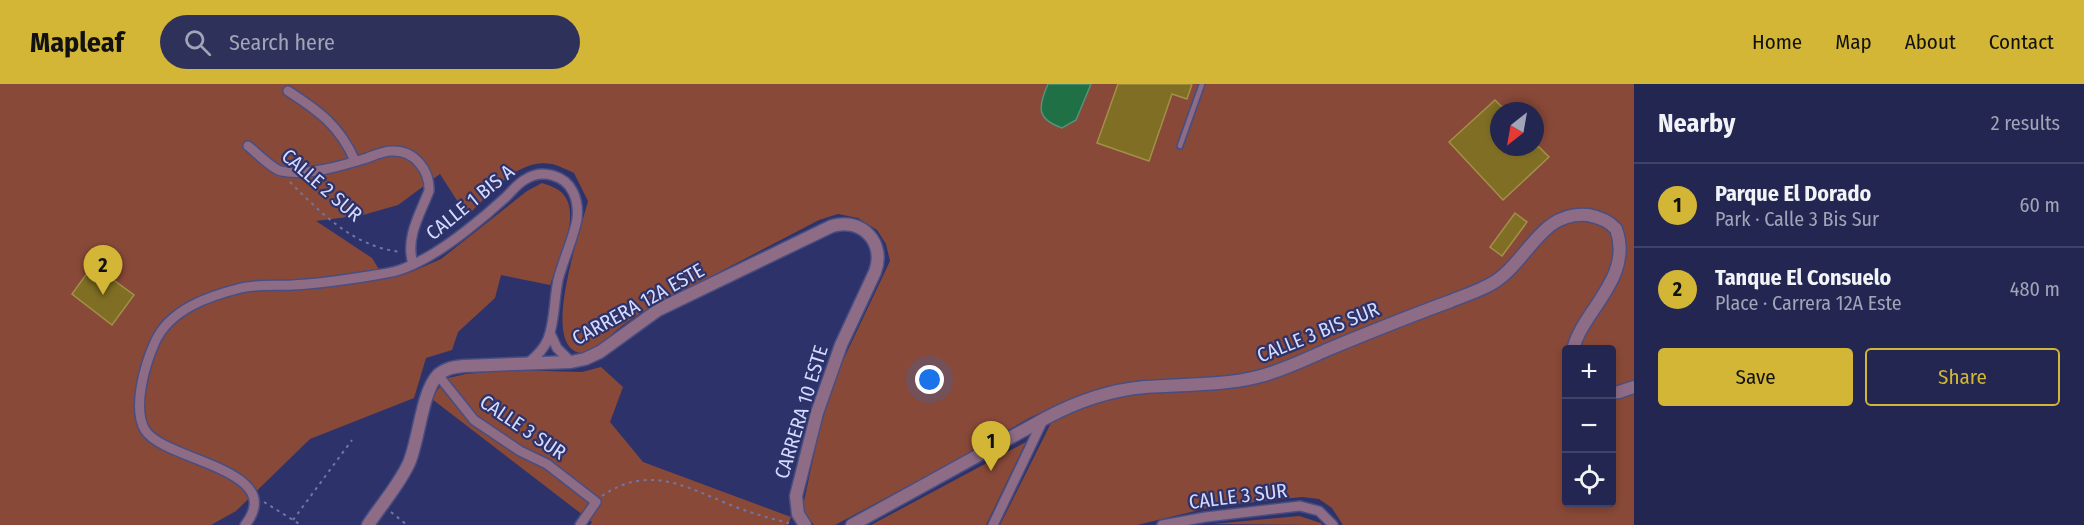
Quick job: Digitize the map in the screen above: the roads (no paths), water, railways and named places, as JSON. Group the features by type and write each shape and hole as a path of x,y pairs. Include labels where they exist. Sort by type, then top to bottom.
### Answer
{"street":[{"path":"245,525 252,515 252,495 250,489 238,477 159,443 144,428 140,412 140,396 147,363 162,330 182,310 243,287 293,285 348,279 404,269 413,264 410,253 414,229 430,184 428,175 420,164 405,152 389,151 355,161 347,143 327,119 288,91"},
{"name":"CALLE 2 SUR","path":"248,146 279,171 320,170 355,161"},
{"name":"CALLE 1 BIS A","path":"413,264 430,256 471,227 524,180 539,174 561,179 570,187 578,208 576,224 558,281 550,333"},
{"name":"CALLE 3 BIS SUR","path":"852,525 1043,420 1090,399 1125,390 1242,380 1283,369 1392,323 1483,289 1507,273 1547,226 1569,216 1584,215 1600,218 1617,230 1626,249 1627,262 1618,288 1579,335 1575,345"},
{"name":"CARRERA 12A ESTE","path":"438,375 453,367 571,362 585,359 600,352 658,310 832,226 849,224 860,227 876,244"},
{"name":"CARRERA 10 ESTE","path":"805,525 796,508 797,491 817,413 832,367 877,267 879,255 876,244"},
{"path":"550,333 557,348 571,362"},
{"path":"528,363 542,350 550,333"},
{"path":"374,518 408,466 417,442 429,392 438,375"},
{"name":"CALLE 3 SUR","path":"438,375 474,420 520,451 553,468 596,502 580,525"},
{"path":"1616,392 1634,387"},
{"path":"993,525 1043,420"},
{"name":"CALLE 3 SUR","path":"1162,525 1206,517 1300,506 1319,511 1333,525"}],"lane":[{"path":"1180,146 1202,84"}],"place":[{"name":"Tanque El Consuelo","path":"103,295"},
{"name":"Parque El Dorado","path":"991,471"}]}
